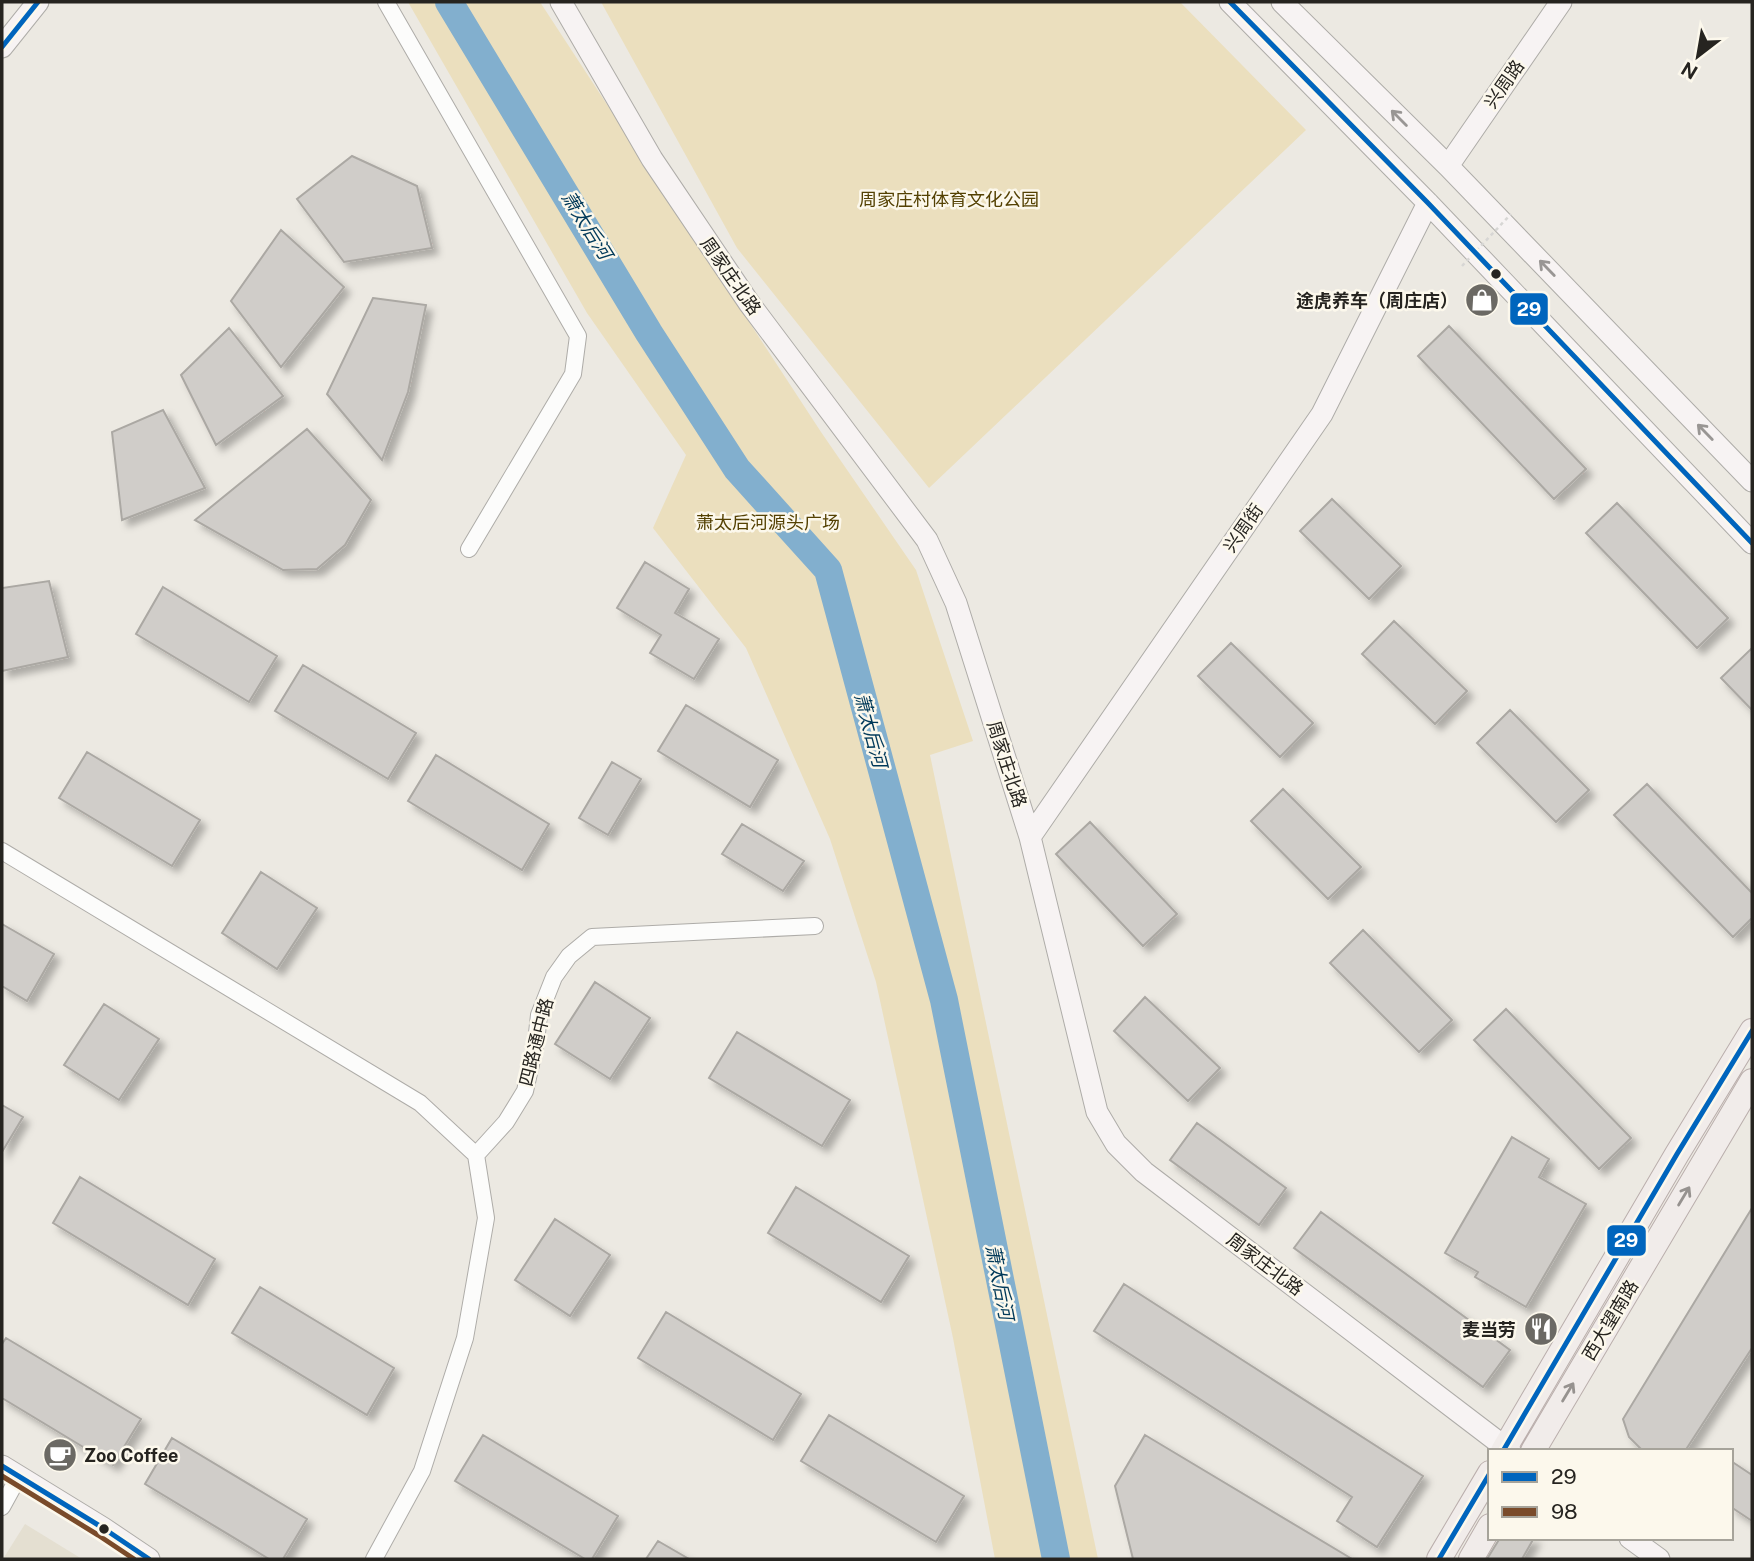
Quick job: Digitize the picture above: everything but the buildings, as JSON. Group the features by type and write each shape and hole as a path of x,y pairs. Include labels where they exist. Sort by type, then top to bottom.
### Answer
{"main road":[{"name":"西大望南路","path":"1506,1449 1677,1154 1752,1031"},
{"name":"西大望南路","path":"1534,1449 1752,1080"},
{"path":"1439,1559 1488,1476"},
{"path":"1471,1559 1488,1529"}],"street":[{"path":"2,47 38,2"},
{"path":"386,2 578,336 573,374 469,549"},
{"name":"周家庄北路","path":"561,2 652,159 734,281 927,540 956,603 1030,837 1097,1112 1116,1144 1143,1172 1506,1449"},
{"path":"1230,2 1427,203 1752,543"},
{"path":"1282,2 1448,166 1752,481"},
{"name":"兴周路","path":"1448,166 1561,2"},
{"name":"兴周街","path":"1030,837 1322,414 1427,203"},
{"path":"2,850 420,1103 476,1155 486,1218 465,1338 422,1471 373,1559"},
{"name":"四路通中路","path":"476,1155 506,1122 525,1091 540,1016 554,976 569,956 592,937 815,926"},
{"path":"2,1507 10,1471 149,1559"},
{"path":"1633,1540 1659,1559"}],"path":[{"path":"1462,266 1511,215"}],"shaded area":[{"path":"25,1524 82,1559 3,1559"}],"green space":[{"name":"萧太后河源头广场","path":"408,2 540,2 821,432 916,570 973,741 930,755 1098,1559 995,1559 953,1338 876,982 830,839 746,648 653,528 686,455 587,313"},
{"name":"周家庄村体育文化公园","path":"601,2 1180,2 1306,130 929,488 737,248"}],"waterway":[{"name":"萧太后河","path":"449,2 649,333 737,469 828,570 944,1000 1056,1559"}],"transit line":[{"name":"29","path":"2,47 38,2"},
{"name":"29","path":"1230,2 1428,203 1752,543"},
{"name":"29","path":"1504,1449 1752,1031"},
{"name":"29","path":"2,1466 149,1559"},
{"name":"98","path":"2,1476 134,1559"},
{"name":"29","path":"1439,1559 1488,1476"}],"place":[{"name":"途虎养车（周庄店）","path":"1482,300"},
{"name":"麦当劳","path":"1541,1329"},
{"name":"Zoo Coffee","path":"60,1455"}]}
